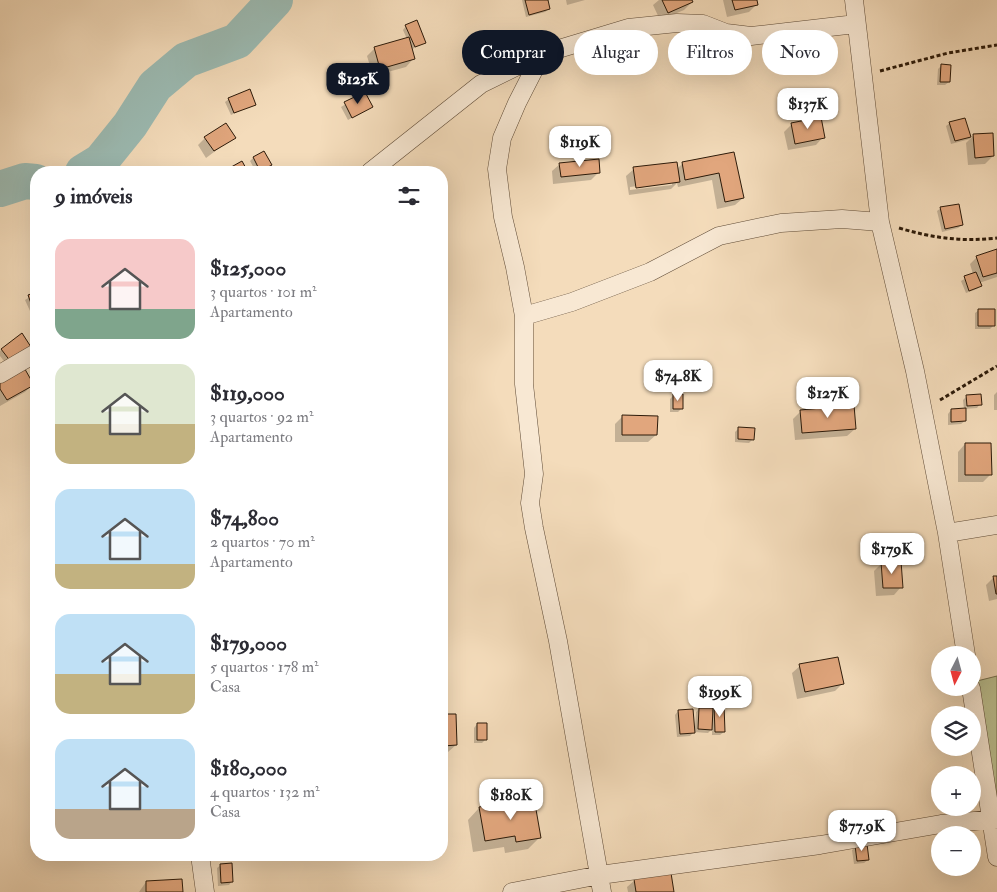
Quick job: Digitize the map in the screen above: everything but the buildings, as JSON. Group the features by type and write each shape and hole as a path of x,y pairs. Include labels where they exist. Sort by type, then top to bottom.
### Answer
{"street":[{"path":"854,0 880,222 924,414 947,533 965,646"},
{"path":"564,47 628,28 677,23 703,24 726,33 751,36 856,24"},
{"path":"378,166 481,84 499,75"},
{"path":"531,75 502,138 497,169 503,217 524,316 524,384 534,474 530,502 558,641 601,883"},
{"path":"524,316 572,302 650,272 719,236 781,223 842,219 880,222"},
{"path":"0,374 30,356"},
{"path":"947,533 997,525"},
{"path":"972,696 994,819 997,857"},
{"path":"512,892 601,883 941,824 994,819"},
{"path":"201,861 205,892"}],"path":[{"path":"862,75 948,53 997,45"},
{"path":"880,222 919,234 966,241 997,238"},
{"path":"924,414 939,401 997,366"}],"green space":[{"path":"997,676 997,827 981,730 981,706 977,706 975,696 981,696 981,680"}],"waterway":[{"path":"93,166 101,161 130,125 155,86 186,60 237,41 275,0"},
{"path":"0,189 25,181 30,181"}]}
